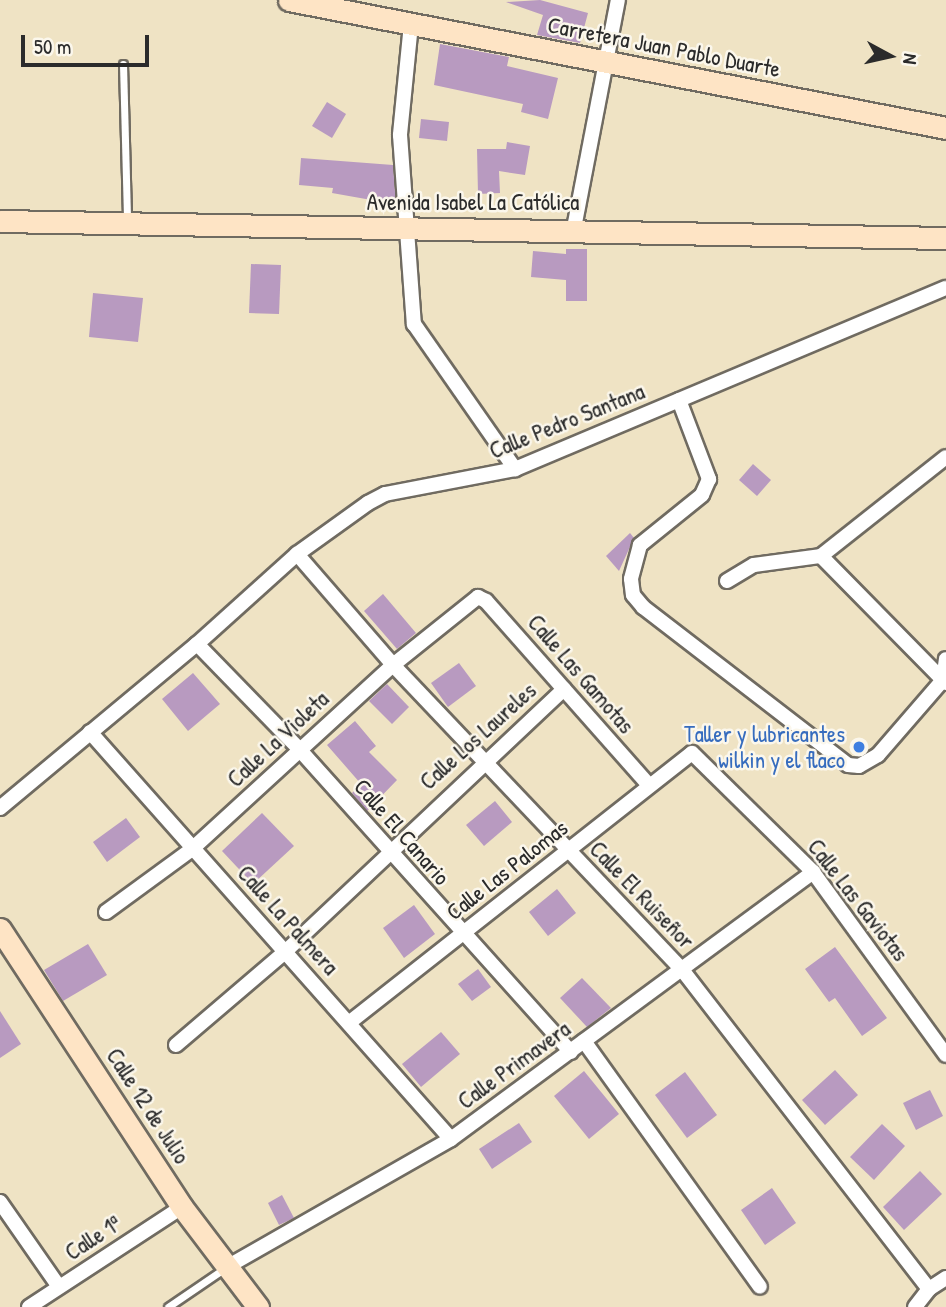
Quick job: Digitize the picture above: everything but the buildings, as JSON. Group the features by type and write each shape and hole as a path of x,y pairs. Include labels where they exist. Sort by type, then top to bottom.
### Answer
{"main road":[{"name":"Carretera Juan Pablo Duarte","path":"289,0 605,64 946,128"},
{"name":"Avenida Isabel La Católica","path":"0,221 574,228 946,238"},
{"name":"Calle 12 de Julio","path":"3,936 182,1207 225,1268 258,1307"}],"street":[{"path":"574,228 618,0"},
{"path":"411,24 400,135 414,324 515,469"},
{"name":"Calle Pedro Santana","path":"0,808 197,644 298,554 385,494 515,469 946,288"},
{"path":"679,400 709,479 702,495 640,545 631,579 633,595 643,607 848,765 859,766 878,755 944,682 946,659"},
{"path":"727,581 754,565 821,555 946,457"},
{"name":"Calle El Ruiseñor","path":"298,554 393,665 680,967 929,1289"},
{"path":"821,555 944,682"},
{"name":"Calle La Violeta","path":"106,912 192,849 393,665 478,597"},
{"name":"Calle Las Gamotas","path":"478,597 486,601 648,785"},
{"name":"Calle El Canario","path":"197,644 299,749 461,935 570,1052"},
{"name":"Calle Los Laureles","path":"176,1045 286,951 484,760 564,689"},
{"name":"Calle La Palmera","path":"90,732 451,1139"},
{"name":"Calle Las Palomas","path":"350,1022 568,852 648,785 692,754"},
{"name":"Calle Las Gaviotas","path":"692,754 813,872 946,1055"},
{"name":"Calle Primavera","path":"225,1268 451,1139 680,967 813,872"},
{"path":"584,1041 760,1287"},
{"path":"0,1202 59,1287"},
{"name":"Calle 1ª","path":"29,1307 182,1207"},
{"path":"915,1307 929,1289 946,1278"}],"lane":[{"path":"123,64 127,222"},
{"path":"168,1307 225,1268"}],"place":[{"name":"Taller y lubricantes wilkin y el flaco","path":"859,747"}]}
